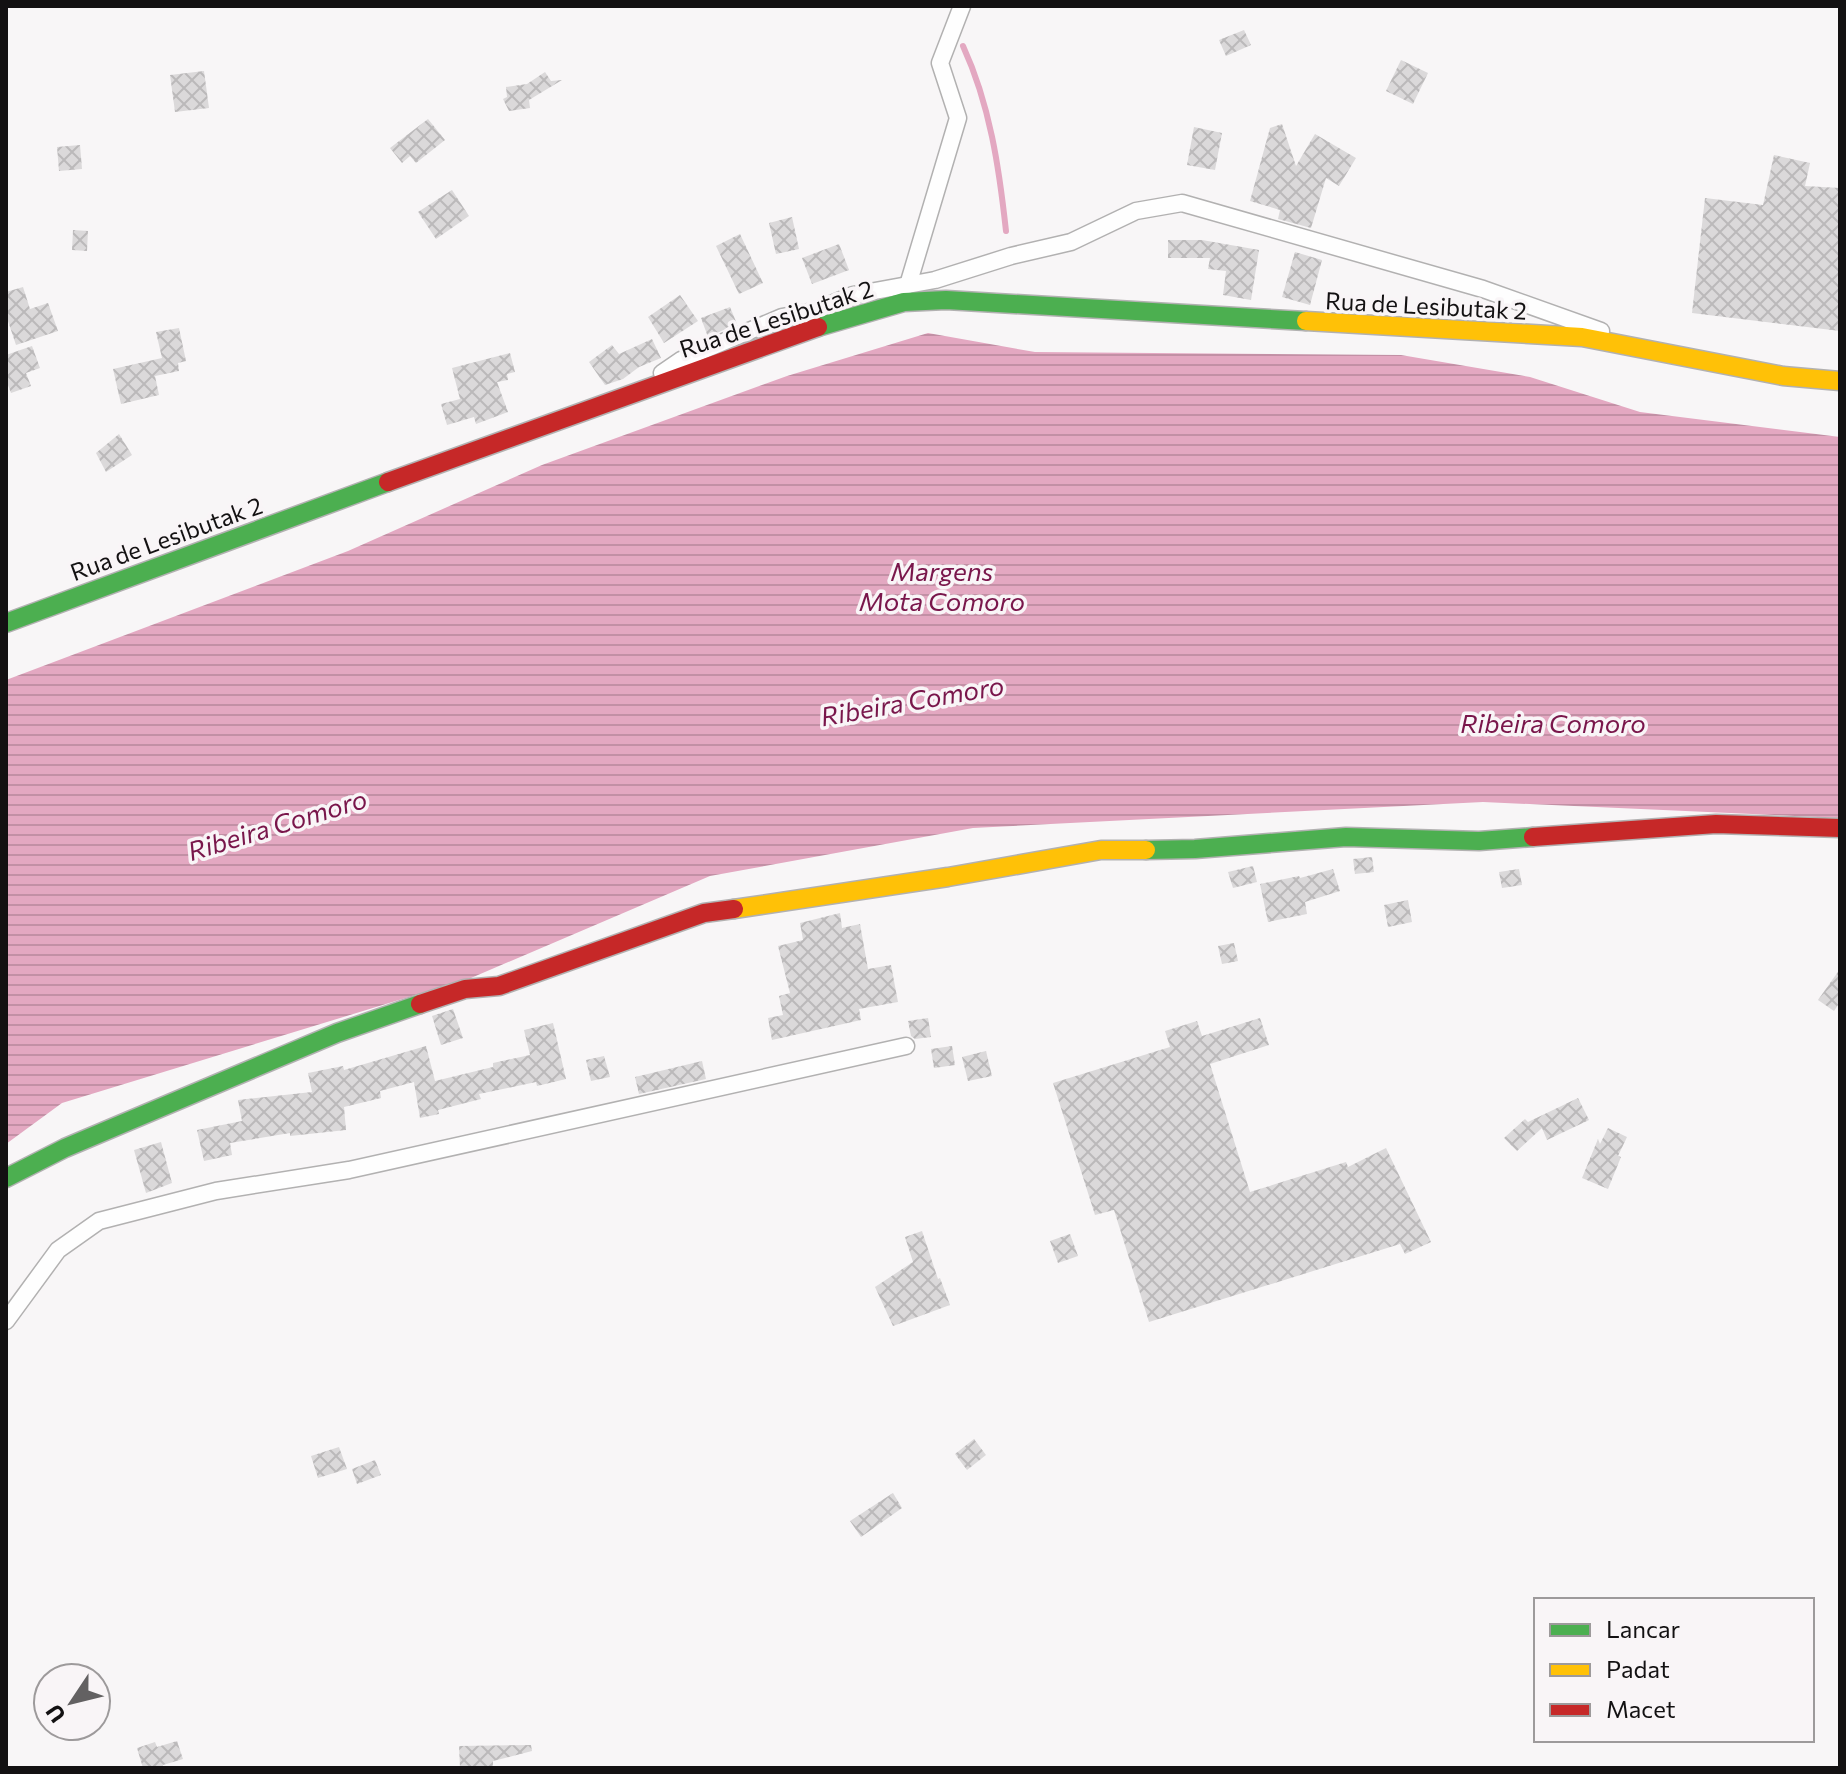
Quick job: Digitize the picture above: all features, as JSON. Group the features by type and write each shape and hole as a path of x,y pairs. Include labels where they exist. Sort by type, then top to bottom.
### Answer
{"main road":[{"name":"Rua de Lesibutak 2","path":"6,623 634,392 852,315 904,302 946,300 1582,337 1783,376 1840,381"},
{"path":"6,1178 65,1148 337,1033 465,989 499,986 704,913 948,877 1101,850 1195,849 1346,837 1479,841 1716,824 1840,828"}],"street":[{"path":"908,285 958,118 940,63 962,6"},
{"path":"634,392 681,360 782,317 814,311 853,295 908,285 1071,242 1136,211 1182,203 1483,289 1659,352"},
{"path":"6,1321 58,1250 99,1221 216,1191 349,1170 906,1046"}],"water":[{"name":"Margens Mota Comoro","path":"928,333 1035,352 1401,355 1530,377 1640,412 1840,437 1840,818 1483,802 973,828 710,876 471,978 62,1103 6,1144 6,680 348,551 542,465 787,376"}],"building":[{"path":"1244,30 1251,45 1226,56 1219,40"},
{"path":"1401,60 1428,73 1413,104 1386,91"},
{"path":"204,71 209,108 175,112 170,75"},
{"path":"545,72 551,81 562,80 529,100 530,108 509,111 503,99 507,97 506,87 527,84"},
{"path":"428,119 445,140 416,163 410,156 402,163 390,148"},
{"path":"1282,124 1296,166 1315,134 1356,158 1339,186 1326,178 1311,228 1278,219 1280,210 1250,201 1270,128"},
{"path":"1194,127 1222,133 1215,170 1187,165"},
{"path":"80,145 82,169 59,171 57,147"},
{"path":"1774,155 1810,163 1805,186 1840,188 1840,331 1692,313 1705,198 1763,205"},
{"path":"452,190 469,216 436,239 418,212"},
{"path":"792,217 799,249 776,254 769,223"},
{"path":"73,230 88,231 87,251 72,250"},
{"path":"740,234 763,283 739,294 716,246"},
{"path":"1168,240 1202,240 1259,250 1251,300 1223,295 1226,271 1208,269 1210,258 1168,258"},
{"path":"839,244 849,270 812,284 802,258"},
{"path":"1295,252 1322,260 1310,305 1282,297"},
{"path":"23,287 30,309 48,303 58,331 16,345 6,315 6,292"},
{"path":"680,295 698,321 664,343 648,317"},
{"path":"730,307 737,324 708,337 701,318"},
{"path":"179,328 186,361 178,363 179,371 155,376 159,395 121,404 113,369 162,358 156,332"},
{"path":"652,339 661,358 639,367 623,379 605,385 589,362 612,345 619,354"},
{"path":"32,346 40,368 26,373 31,386 11,393 6,380 6,355"},
{"path":"510,353 515,372 507,374 508,380 497,382 508,412 476,424 474,417 447,425 441,404 460,399 452,368"},
{"path":"119,434 132,455 106,472 96,453"},
{"path":"1372,857 1374,872 1355,874 1353,859"},
{"path":"1253,866 1257,882 1233,888 1228,872"},
{"path":"1333,869 1340,891 1305,902 1307,914 1268,922 1260,884"},
{"path":"1519,869 1522,885 1502,888 1499,872"},
{"path":"1408,900 1412,922 1388,927 1384,905"},
{"path":"840,913 842,928 860,924 868,969 891,965 898,1002 859,1009 861,1020 772,1040 768,1018 783,1015 779,996 790,993 778,946 803,940 800,923"},
{"path":"1234,943 1238,961 1222,964 1218,946"},
{"path":"1840,969 1840,1002 1834,1011 1818,1000"},
{"path":"453,1009 463,1038 441,1045 432,1016"},
{"path":"928,1018 931,1037 915,1039 911,1036 908,1021"},
{"path":"1260,1018 1269,1045 1210,1064 1250,1192 1346,1162 1348,1167 1386,1148 1431,1242 1405,1254 1400,1244 1149,1322 1114,1210 1095,1215 1053,1083 1170,1047 1165,1031 1197,1021 1202,1036"},
{"path":"553,1023 566,1079 479,1094 481,1099 420,1118 414,1082 380,1091 381,1098 344,1107 346,1130 290,1136 290,1133 230,1143 232,1155 204,1161 197,1130 242,1121 238,1100 312,1092 308,1073 343,1066 344,1070 426,1046 435,1081 493,1067 493,1063 530,1055 524,1030"},
{"path":"952,1046 955,1065 934,1068 931,1049"},
{"path":"986,1051 992,1076 968,1081 962,1057"},
{"path":"604,1056 610,1077 591,1081 586,1060"},
{"path":"702,1061 706,1079 639,1094 635,1077"},
{"path":"1578,1098 1589,1120 1547,1140 1542,1128 1517,1151 1504,1138 1525,1119 1528,1122"},
{"path":"1608,1128 1627,1137 1608,1189 1582,1178 1598,1139 1600,1144"},
{"path":"161,1142 172,1183 146,1193 134,1150"},
{"path":"922,1231 950,1305 893,1326 875,1287 913,1262 905,1237"},
{"path":"1070,1234 1078,1256 1058,1263 1050,1241"},
{"path":"974,1439 986,1455 967,1470 955,1454"},
{"path":"339,1447 347,1469 318,1478 311,1456"},
{"path":"375,1460 381,1475 357,1484 352,1469"},
{"path":"893,1493 902,1508 861,1537 850,1521"},
{"path":"177,1741 183,1759 163,1765 163,1768 143,1768 137,1748 155,1742 157,1747"},
{"path":"531,1745 532,1751 493,1761 493,1768 460,1768 459,1746"}],"waterway":[{"path":"963,46 980,91 992,137 1006,231"}],"traffic: fast":[{"path":"818,327 904,302 946,300 1306,321"},
{"path":"6,623 388,482"},
{"path":"1146,850 1346,837 1479,841 1533,837"},
{"path":"6,1178 65,1148 337,1033 420,1004"}],"traffic: slow":[{"path":"1306,321 1582,337 1783,376 1840,381"},
{"path":"734,909 1101,850 1146,850"}],"traffic: jam":[{"path":"388,482 818,327"},
{"path":"1533,837 1716,824 1840,828"},
{"path":"420,1004 465,989 499,986 704,913 734,909"}],"water label":[{"name":"Ribeira Comoro","path":"912,700"},
{"name":"Ribeira Comoro","path":"1553,722"},
{"name":"Ribeira Comoro","path":"277,824"}]}
